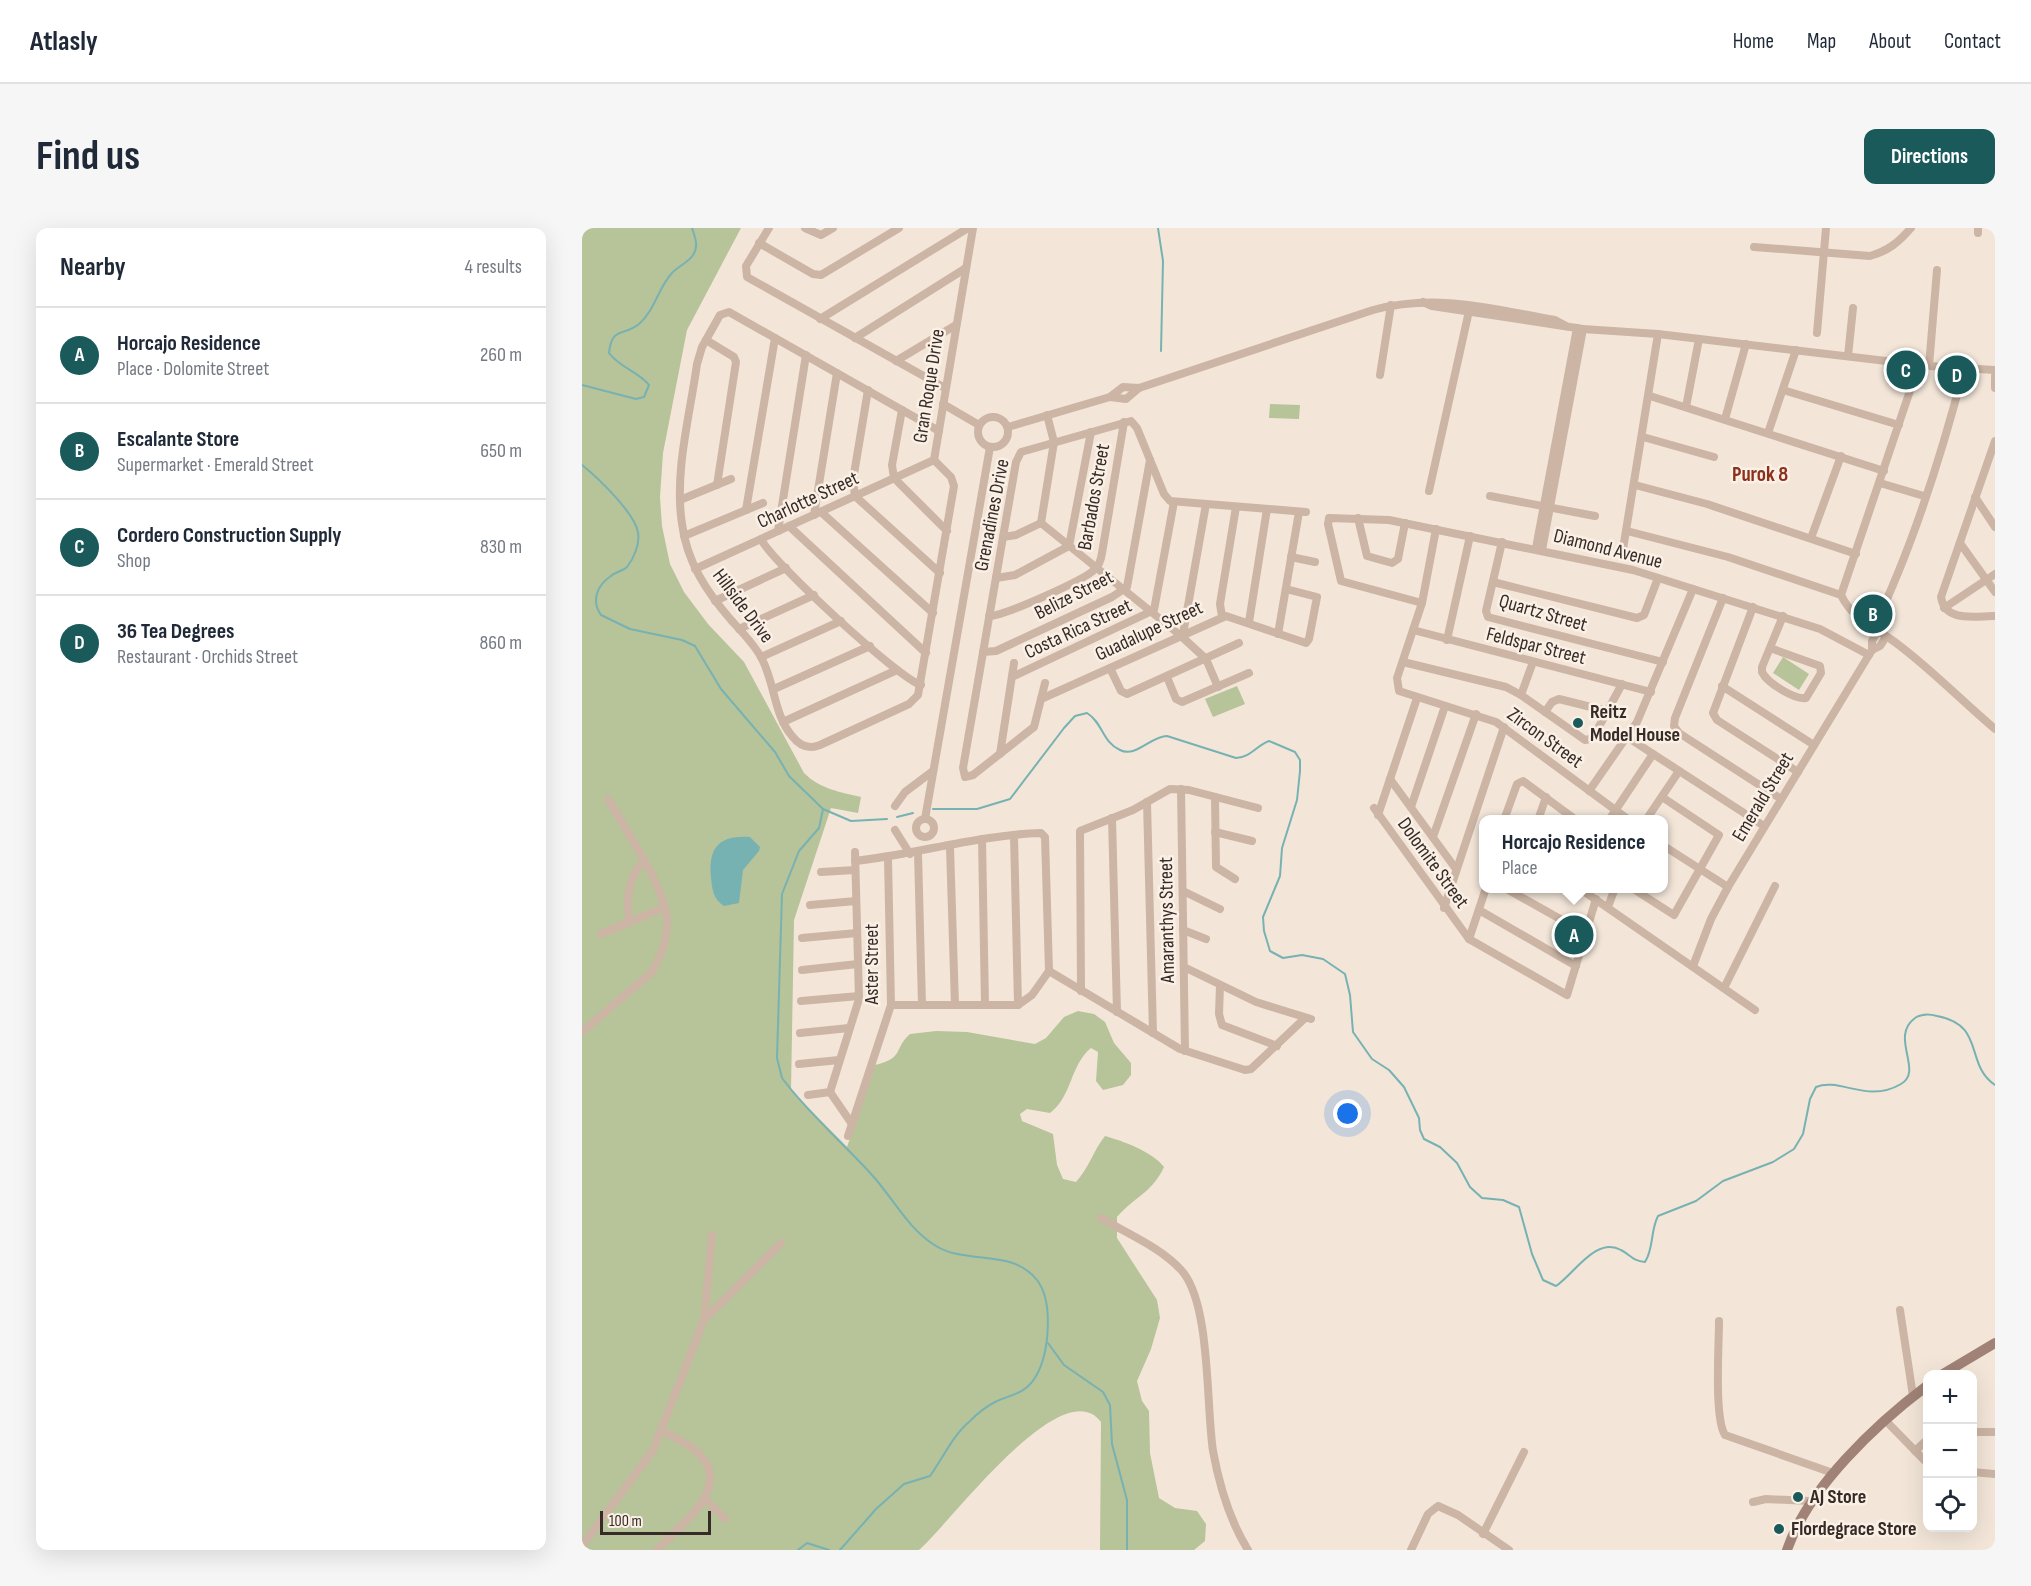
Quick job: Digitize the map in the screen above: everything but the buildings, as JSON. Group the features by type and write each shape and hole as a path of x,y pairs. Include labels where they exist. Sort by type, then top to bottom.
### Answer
{"main road":[{"path":"1950,1370 1995,1343"},
{"path":"1787,1550 1797,1523 1810,1501 1833,1473 1886,1420 1923,1389"}],"street":[{"path":"769,228 744,274 749,279 945,388"},
{"path":"805,228 821,235 833,228"},
{"path":"759,243 813,274 821,275 898,228"},
{"path":"820,319 968,228"},
{"name":"Gran Roque Drive","path":"921,685 954,482 934,460 973,228"},
{"path":"1816,333 1826,228"},
{"path":"1754,247 1870,256 1884,252 1901,240 1911,228"},
{"path":"855,338 966,268"},
{"path":"1929,366 1937,270"},
{"path":"1422,301 1432,306 1580,329 1658,334 1929,366 1995,370"},
{"path":"1008,427 1110,397 1123,387 1139,388 1391,305 1422,301 1472,305 1555,320 1566,326"},
{"path":"1380,375 1391,305"},
{"path":"1848,356 1853,308"},
{"name":"Hillside Drive","path":"776,338 725,311 720,315 706,340 698,364 680,500 684,536 695,569 715,601 761,657 774,689 783,722 793,737 803,746 815,747 913,702 921,685"},
{"path":"1429,491 1470,311"},
{"path":"896,361 956,325"},
{"path":"1539,549 1580,329"},
{"path":"1623,549 1650,396 1658,334"},
{"path":"746,510 776,338 939,430"},
{"path":"1686,407 1698,339"},
{"path":"706,340 734,357 736,362 717,485"},
{"path":"1725,419 1746,344"},
{"path":"1768,433 1796,350"},
{"path":"778,531 806,356"},
{"path":"1841,595 1919,364"},
{"name":"Emerald Street","path":"1693,966 1711,919 1728,887 1870,652 1875,630 1924,496 1964,369"},
{"path":"837,373 818,513 933,613"},
{"path":"1995,376 1995,388"},
{"path":"1110,397 1126,399 1139,388"},
{"path":"868,390 853,480 855,496 940,573"},
{"path":"1783,390 1899,425"},
{"path":"1650,396 1884,471"},
{"path":"943,404 980,425"},
{"path":"902,410 892,465 894,478 947,531"},
{"path":"1041,524 1054,442 1047,415"},
{"path":"994,417 1004,421 1009,433 1005,442 990,447 978,437 980,425 984,420 994,417"},
{"path":"1124,422 1131,421 1135,425 1165,497 1174,502 1302,512 1291,557 1278,634"},
{"name":"Grenadines Drive","path":"1000,754 973,775 965,777 963,768 1019,455 1054,442 1124,422"},
{"name":"Barbados Street","path":"989,616 1007,612 1089,574 1096,568 1102,553 1124,422"},
{"path":"1069,546 1091,432"},
{"path":"1643,437 1714,457"},
{"path":"1995,441 1993,454 1975,497 1942,594 1944,608 1954,615 1995,616"},
{"path":"927,851 925,837 932,832 933,826 925,819 990,447"},
{"path":"1811,537 1840,456"},
{"name":"Charlotte Street","path":"695,569 934,460"},
{"name":"Belize Street","path":"983,652 996,651 1124,590 1130,579 1150,460"},
{"path":"680,500 731,479"},
{"path":"1880,483 1924,496"},
{"path":"1635,485 1707,504 1811,537 1856,554"},
{"path":"1490,496 1594,516"},
{"path":"1975,497 1995,527"},
{"name":"Costa Rica Street","path":"1012,677 1152,612 1157,603 1174,502"},
{"path":"684,536 763,503"},
{"path":"1182,634 1206,504"},
{"path":"1222,616 1220,604 1236,507"},
{"path":"1249,622 1267,509"},
{"name":"Diamond Avenue","path":"1422,603 1343,583 1328,524 1329,518 1358,518 1405,523 1539,549 1658,578 1783,616 1835,635 1870,652"},
{"path":"1358,518 1367,556 1392,563 1398,559 1405,523"},
{"path":"1041,524 1182,634 1206,659 1218,687"},
{"path":"1003,537 1016,536 1041,524"},
{"path":"789,526 926,653"},
{"path":"1437,529 1422,603 1403,662 1497,685 1521,695 1588,740 1596,732 1622,684"},
{"path":"1627,531 1728,556 1841,595 1850,610 1906,650 1995,729"},
{"path":"1447,640 1470,536"},
{"path":"761,539 766,550 841,621 897,670 921,685"},
{"name":"Quartz Street","path":"1502,542 1486,610 1490,618 1663,662"},
{"path":"1960,543 1995,592"},
{"path":"996,578 1009,578 1069,546"},
{"path":"1291,557 1315,562"},
{"path":"715,601 786,568"},
{"path":"1944,608 1995,573"},
{"path":"1493,582 1637,618 1644,615 1658,578"},
{"name":"Guadalupe Street","path":"1041,699 1222,616 1234,616 1306,643 1309,639 1317,597 1286,589"},
{"path":"1589,790 1628,737 1651,692 1693,589"},
{"path":"739,629 814,595"},
{"path":"1723,598 1674,718 1674,726 1679,733 1781,799"},
{"path":"1753,607 1713,709 1717,720 1798,772"},
{"path":"1770,648 1820,666 1821,673 1806,698 1798,698 1762,675 1762,667 1783,616"},
{"path":"761,657 841,621"},
{"name":"Feldspar Street","path":"1413,630 1651,692"},
{"name":"Emerald Street","path":"1870,652 1880,646 1886,637"},
{"path":"1110,668 1125,694 1239,643"},
{"path":"774,689 870,646"},
{"name":"Zircon Street","path":"1403,662 1397,683 1399,691 1476,714 1504,727 1623,815"},
{"path":"1521,695 1533,662"},
{"name":"Costa Rica Street","path":"1000,754 1014,663"},
{"path":"783,722 897,670"},
{"path":"1167,677 1179,702 1250,673"},
{"path":"1000,754 1034,726 1045,682"},
{"path":"1722,686 1814,745"},
{"path":"1417,698 1390,779 1456,868"},
{"path":"1545,712 1552,702 1559,699 1607,711"},
{"path":"1411,807 1445,706"},
{"path":"1433,837 1476,714"},
{"path":"1444,908 1504,727"},
{"path":"1628,737 1764,826"},
{"path":"1612,815 1653,754"},
{"path":"895,806 905,792 933,771"},
{"path":"1649,815 1679,771"},
{"name":"Dolomite Street","path":"1390,779 1376,812 1444,908 1469,939 1568,995 1596,899"},
{"path":"1505,815 1520,781 1569,815"},
{"path":"1081,990 1080,831 1147,802 1165,790 1181,789 1258,808"},
{"name":"Amaranthys Street","path":"1181,789 1185,1051"},
{"path":"1215,796 1217,869 1235,879"},
{"path":"1539,815 1546,797"},
{"path":"1640,893 1674,915 1719,835 1662,797"},
{"path":"582,1032 652,972 665,944 667,930 665,907 643,861 608,799"},
{"path":"1147,802 1153,1033"},
{"path":"1112,818 1117,1012"},
{"path":"895,830 914,853 922,1005"},
{"path":"1215,831 1252,841"},
{"path":"1014,835 1018,1005"},
{"path":"821,872 950,847 982,838 1044,835 1049,971 1032,995 1018,1005 891,1005"},
{"path":"982,838 985,1005"},
{"path":"950,847 955,1005"},
{"path":"1668,849 1699,871 1728,887"},
{"path":"830,1092 859,996 855,852"},
{"name":"Aster Street","path":"848,1136 891,1005 888,858"},
{"path":"630,922 628,891 643,861"},
{"path":"1724,988 1775,886"},
{"path":"1183,891 1220,909"},
{"path":"1469,939 1484,893"},
{"path":"1514,893 1586,933"},
{"path":"1586,893 1755,1010"},
{"path":"1608,907 1613,893"},
{"path":"810,905 856,901"},
{"path":"601,934 665,907"},
{"path":"1479,910 1576,966"},
{"path":"1183,930 1206,939"},
{"path":"802,938 857,933"},
{"path":"802,970 858,964"},
{"path":"1049,971 1185,1051 1247,1070 1308,1019 1256,1002 1184,967"},
{"path":"1220,985 1219,1014 1222,1025 1277,1046"},
{"path":"801,1001 859,996"},
{"path":"800,1033 849,1028"},
{"path":"799,1064 839,1060"},
{"path":"830,1092 852,1124"},
{"path":"808,1095 830,1092"},
{"path":"1101,1218 1169,1260 1189,1281 1198,1309 1213,1451 1232,1519 1248,1550"},
{"path":"582,1546 645,1463 662,1430 704,1320 712,1235"},
{"path":"704,1320 781,1243"},
{"path":"1900,1310 1913,1396"},
{"path":"1719,1322 1721,1425 1725,1436 1833,1473"},
{"path":"1886,1420 1923,1459"},
{"path":"657,1550 706,1500 711,1480 704,1459 693,1449 662,1430"},
{"path":"1977,1432 1995,1432"},
{"path":"1915,1451 1923,1444"},
{"path":"1483,1534 1524,1452"},
{"path":"1977,1472 1995,1474"},
{"path":"1753,1502 1766,1499 1810,1501"},
{"path":"706,1500 725,1519"},
{"path":"1411,1550 1428,1514 1437,1506 1458,1515 1509,1550"}],"green space":[{"path":"582,228 741,228 687,330 663,453 660,497 662,526 670,564 684,592 708,624 744,662 804,773 824,786 861,797 858,813 831,808 794,920 791,1090 847,1147 875,1065 895,1056 910,1034 936,1031 967,1032 1035,1044 1046,1038 1064,1017 1078,1011 1094,1014 1105,1022 1114,1043 1131,1063 1131,1075 1123,1085 1103,1090 1096,1081 1098,1052 1091,1048 1079,1063 1063,1098 1050,1113 1027,1109 1020,1114 1022,1121 1053,1134 1057,1165 1063,1179 1076,1182 1105,1136 1145,1152 1164,1167 1154,1183 1117,1217 1117,1238 1157,1300 1160,1318 1151,1349 1137,1381 1142,1401 1149,1411 1150,1453 1159,1498 1175,1508 1197,1511 1206,1524 1205,1541 1194,1550 1100,1550 1101,1422 1083,1411 1060,1416 1034,1433 979,1485 919,1550 582,1550"},
{"path":"1270,404 1300,405 1299,419 1269,418"},
{"path":"1783,657 1809,674 1799,690 1773,673"},
{"path":"1237,686 1245,704 1213,717 1205,699"}],"water":[{"path":"750,837 760,847 759,851 743,870 739,903 724,906 715,897 712,886 711,867 714,851 718,845 731,838"}],"waterway":[{"path":"582,385 636,399 644,397 649,385 640,376 613,358 609,353 610,345 616,335 639,324 653,306 667,279 693,255 696,245 692,228"},
{"path":"1158,228 1163,261 1161,351"},
{"path":"582,465 623,506 631,516 638,533 637,546 630,563 606,580 599,589 596,604 601,615 630,629 682,640 695,646 721,689 775,752 789,776 823,809 851,821 887,819"},
{"path":"933,809 977,809 1010,799 1064,728 1075,716 1087,713 1114,747 1126,752 1167,736 1236,758 1249,754 1269,741 1295,752 1300,760 1297,800 1282,848 1280,876 1263,917 1264,931 1270,951 1283,958 1302,955 1323,959 1345,974 1350,995 1353,1032 1372,1059 1389,1070 1404,1087 1419,1118 1420,1130 1424,1139 1440,1147 1457,1163 1470,1187 1482,1198 1503,1200 1519,1207 1532,1254 1543,1280 1556,1286 1586,1258 1603,1248 1612,1247 1634,1259 1645,1262 1650,1251 1658,1216 1696,1201 1723,1181 1773,1162 1794,1149 1803,1134 1810,1099 1816,1087 1835,1085 1877,1092 1901,1084 1907,1078 1909,1071 1905,1034 1908,1026 1917,1017 1937,1016 1952,1021 1962,1028 1969,1036 1980,1067 1995,1085"},
{"path":"823,809 819,828 799,851 782,894 777,1058 782,1078 814,1116 872,1175 909,1222 926,1239 948,1252 1002,1260 1027,1270 1037,1280 1042,1290 1048,1314 1044,1355 1036,1376 1028,1387 985,1408 958,1433 930,1476 904,1484 876,1509 840,1550"},
{"path":"897,817 913,813"},
{"path":"1048,1343 1064,1365 1103,1392 1110,1405 1112,1444 1127,1500 1127,1550"},
{"path":"798,1550 807,1543 829,1550"}],"place":[{"name":"Cordero Construction Supply","path":"1906,370"},
{"name":"36 Tea Degrees","path":"1957,375"},
{"name":"Escalante Store","path":"1873,614"},
{"name":"Reitz Model House","path":"1578,723"},
{"name":"Horcajo Residence","path":"1574,935"},
{"name":"AJ Store","path":"1798,1497"},
{"name":"Flordegrace Store","path":"1779,1529"}],"district":[{"name":"Purok 8","path":"1760,474"}]}
